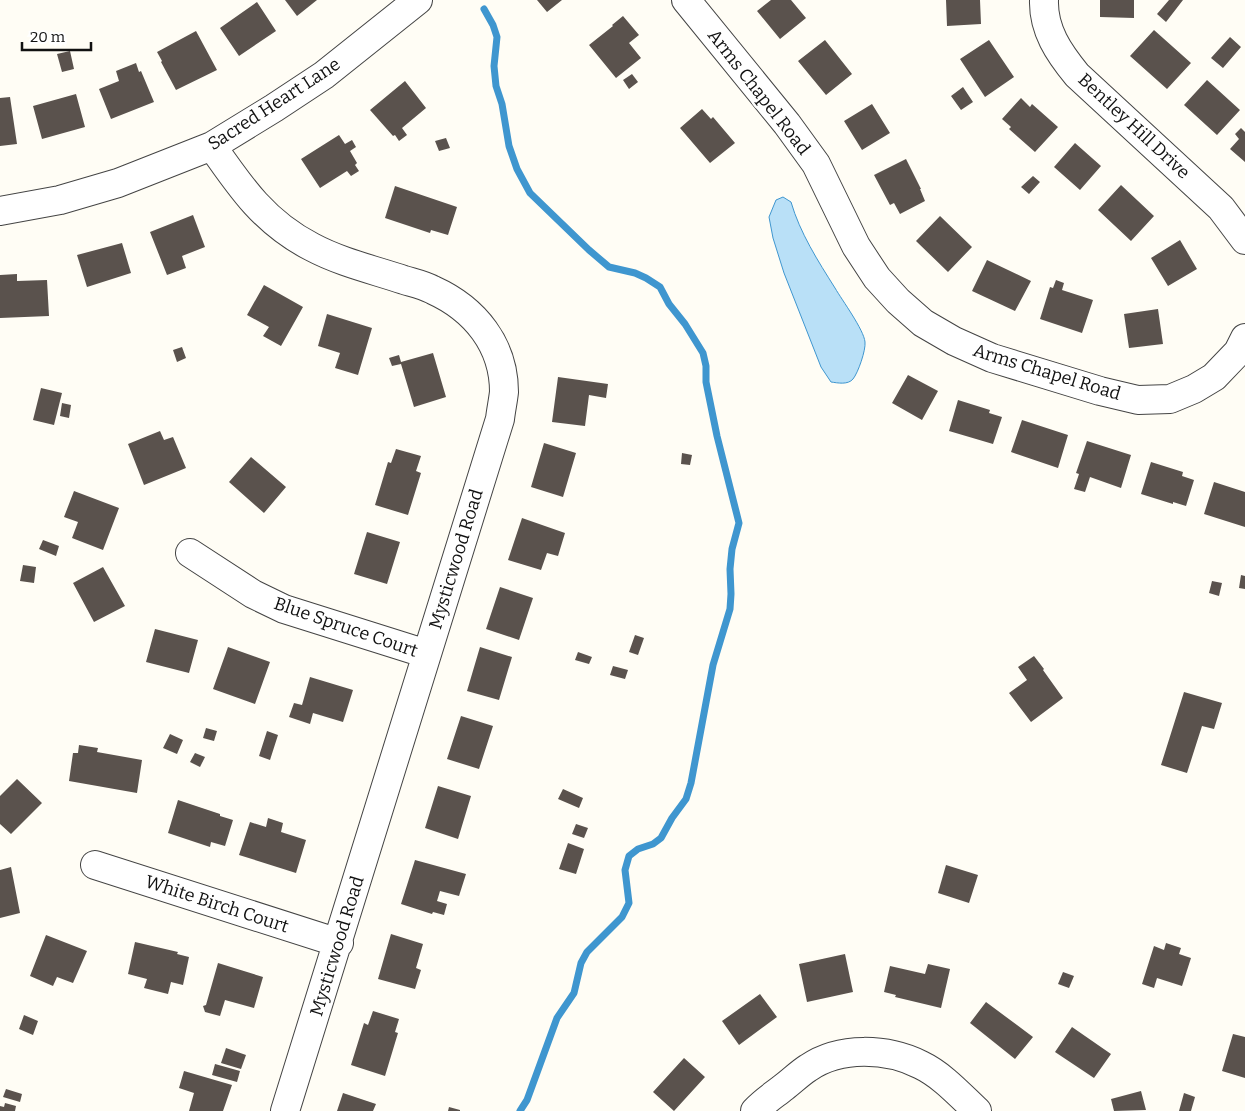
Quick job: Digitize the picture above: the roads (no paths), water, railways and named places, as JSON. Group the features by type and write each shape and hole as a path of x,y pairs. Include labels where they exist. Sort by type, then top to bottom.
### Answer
{"street":[{"name":"Sacred Heart Lane","path":"0,211 60,200 118,183 212,146 324,75 418,0"},
{"name":"Arms Chapel Road","path":"686,0 787,124 816,164 856,246 877,278 922,323 954,342 992,358 1100,391 1138,400 1170,399 1214,377 1238,352 1245,338"},
{"name":"Bentley Hill Drive","path":"1044,0 1047,26 1059,52 1077,75 1221,208 1245,240"},
{"name":"Mysticwood Road","path":"212,146 245,194 267,216 312,248 342,260 432,289 457,303 476,320 490,338 501,365 504,393 500,419 285,1111"},
{"name":"Blue Spruce Court","path":"190,553 253,594 284,609 427,654"},
{"name":"White Birch Court","path":"95,865 338,943"},
{"path":"755,1111 809,1067 832,1056 858,1052 881,1053 901,1057 922,1065 944,1080 977,1111"}],"water":[{"path":"783,197 791,202 799,225 810,247 864,337 865,346 861,361 855,376 848,382 831,382 821,367 784,273 773,238 769,217 776,200"}],"waterway":[{"path":"484,9 497,37 494,66 496,86 502,104 509,146 517,169 530,193 609,267 635,273 660,287 669,304 685,324 703,353 706,366 706,382 717,436 739,523 732,549 730,609 713,665 691,783 686,799 672,818 661,838 653,844 638,849 629,856 625,870 629,903 622,917 587,952 581,963 574,993 557,1018 527,1100 520,1111"}]}
